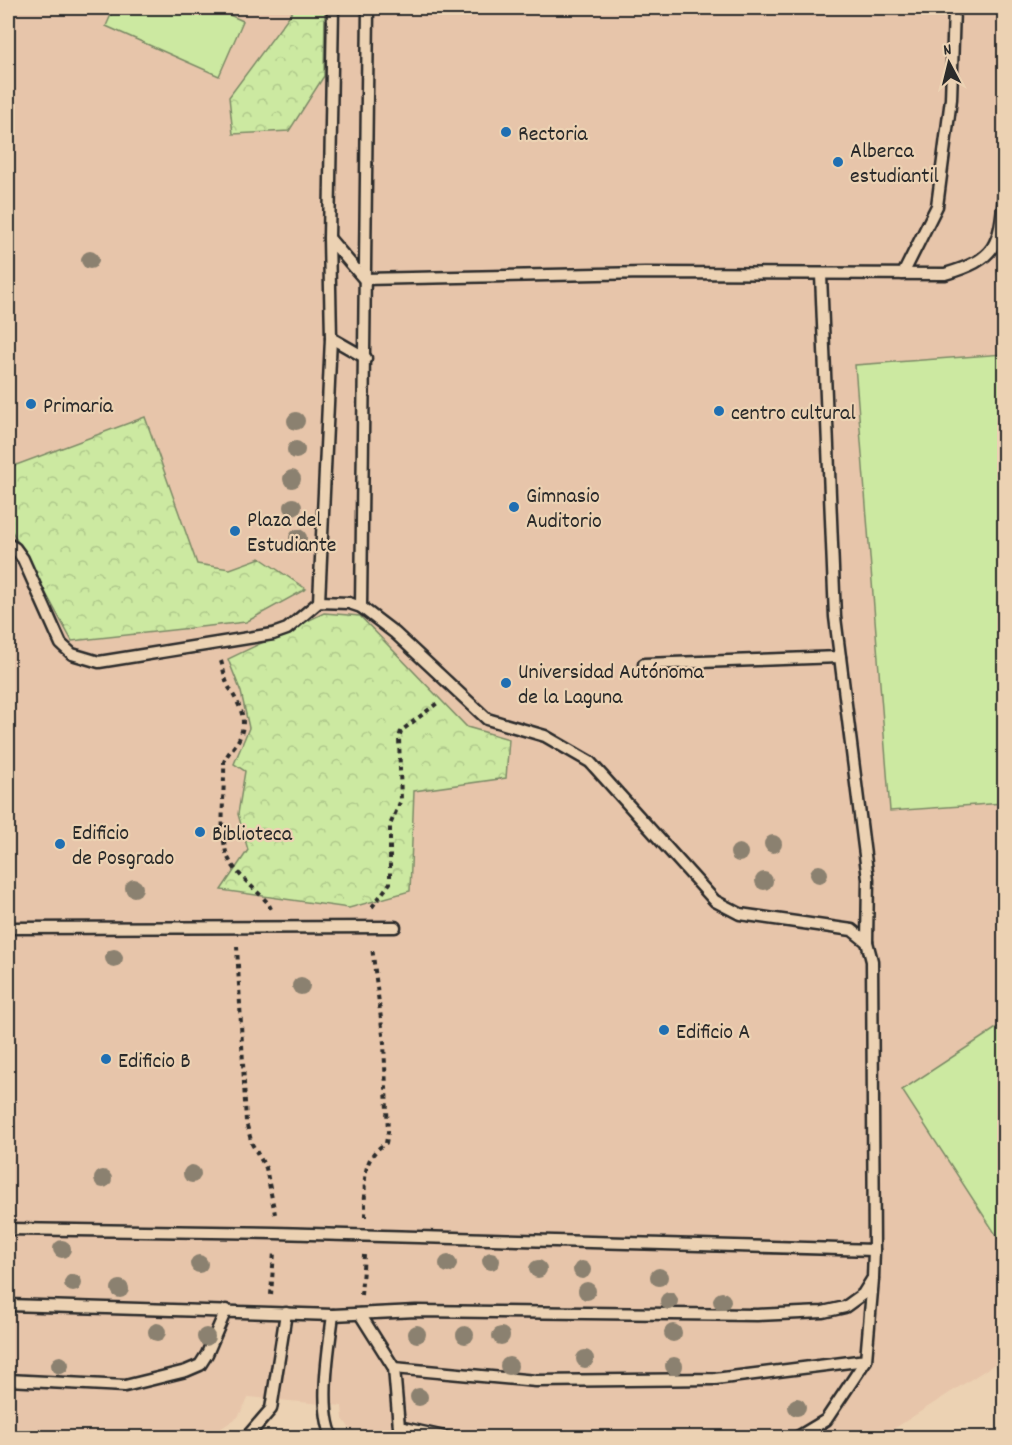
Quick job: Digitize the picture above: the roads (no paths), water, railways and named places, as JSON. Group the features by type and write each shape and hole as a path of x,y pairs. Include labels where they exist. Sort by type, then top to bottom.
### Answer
{"lane":[{"path":"319,602 331,338 329,238 333,8"},
{"path":"362,607 368,8"},
{"path":"903,274 936,206 951,99 954,8"},
{"path":"364,279 645,273 945,274 976,265 995,245 1002,220 1005,194"},
{"path":"329,238 364,279"},
{"path":"796,1437 826,1420 866,1360 874,1250 872,961 867,942 868,879 835,617 821,275"},
{"path":"331,338 366,358"},
{"path":"8,544 15,548 23,559 61,644 72,654 99,662 287,629 319,602 349,603 362,607 395,633 487,719 545,736 590,762 715,901 740,914 852,930 867,942"},
{"path":"644,664 840,657"},
{"path":"8,928 395,927"},
{"path":"8,1229 275,1233 874,1250"},
{"path":"8,1305 333,1315 416,1311 757,1315 823,1312 845,1306 863,1294 873,1278"},
{"path":"8,1380 125,1386 169,1377 200,1365 226,1310"},
{"path":"246,1437 271,1409 286,1312"},
{"path":"360,1314 394,1368 399,1427 449,1437"},
{"path":"333,1315 327,1404 328,1428 333,1437"},
{"path":"394,1368 536,1381 691,1379 866,1360"}],"place":[{"name":"Rectoria","path":"506,132"},
{"name":"Alberca estudiantil","path":"838,162"},
{"name":"Primaria","path":"31,404"},
{"name":"centro cultural","path":"719,411"},
{"name":"Gimnasio Auditorio","path":"514,507"},
{"name":"Plaza del Estudiante","path":"235,531"},
{"name":"Universidad Autónoma de la Laguna","path":"506,683"},
{"name":"Biblioteca","path":"200,832"},
{"name":"Edificio de Posgrado","path":"60,844"},
{"name":"Edificio A","path":"664,1030"},
{"name":"Edificio B","path":"106,1059"}]}
